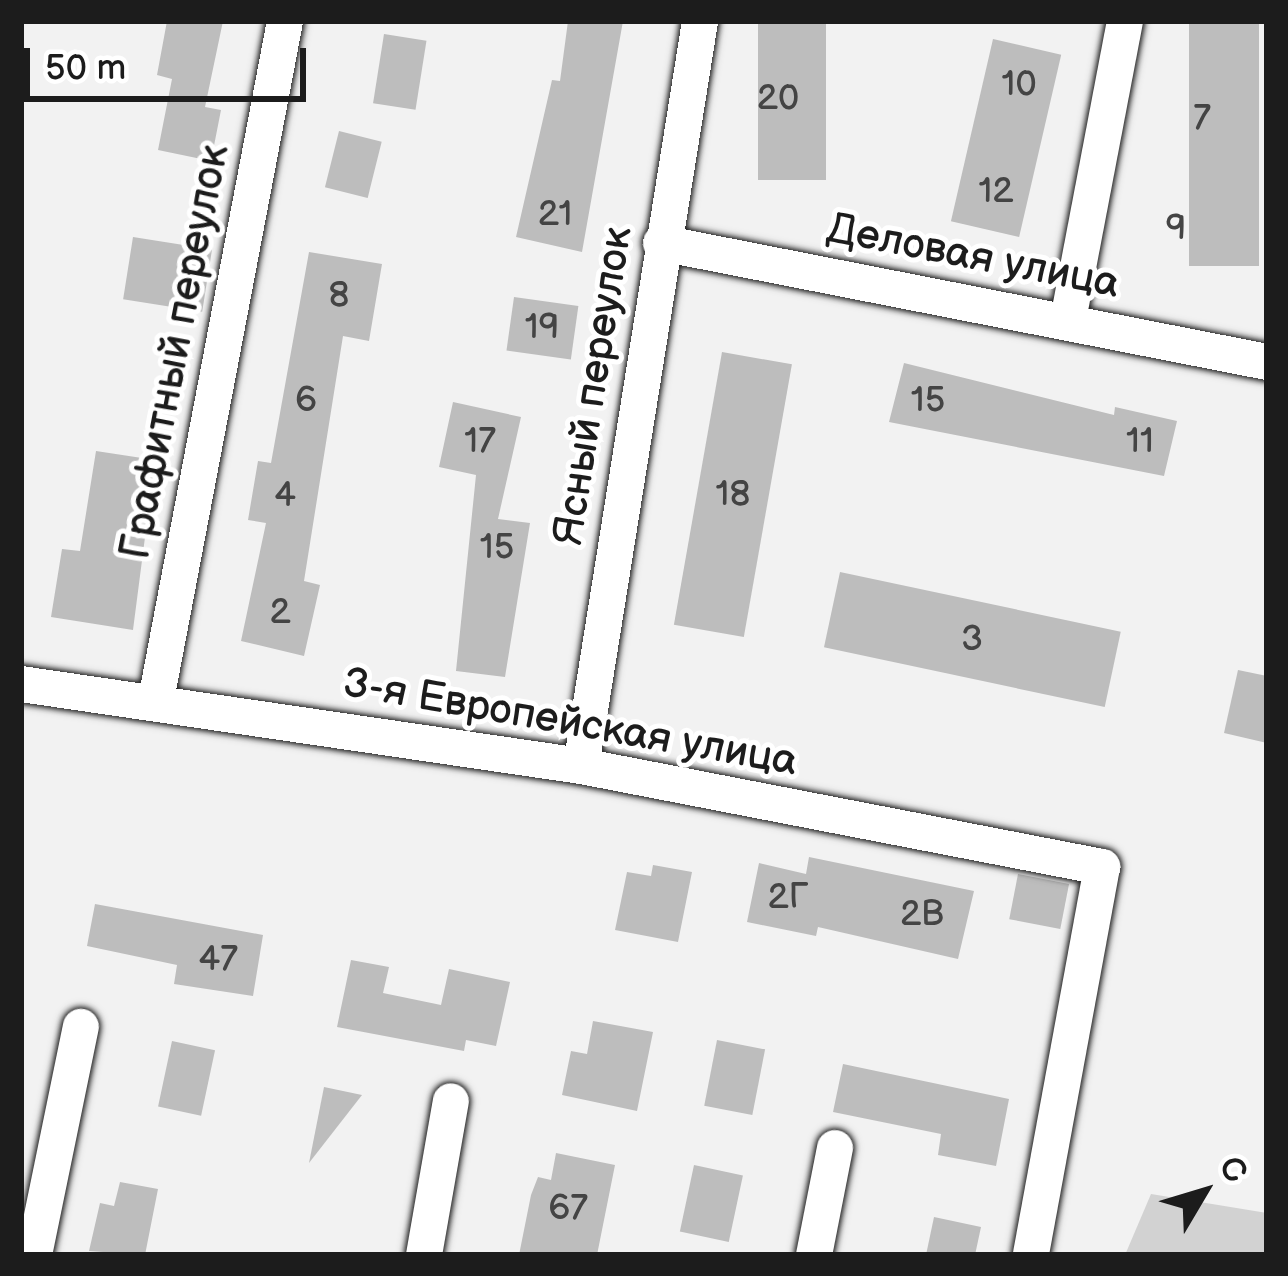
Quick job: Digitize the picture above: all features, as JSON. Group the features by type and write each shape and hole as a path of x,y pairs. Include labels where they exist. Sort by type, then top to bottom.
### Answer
{"street":[{"name":"Графитный переулок","path":"156,700 285,21"},
{"name":"Ясный переулок","path":"580,766 700,21"},
{"path":"1068,320 1125,21"},
{"name":"Деловая улица","path":"661,243 1267,362"},
{"name":"3-я Европейская улица","path":"21,683 580,766 1102,867 1031,1255"},
{"path":"34,1255 81,1027"},
{"path":"424,1255 452,1101"},
{"path":"814,1255 835,1148"}],"shaded area":[{"path":"1151,1194 1267,1213 1267,1255 1125,1255"}],"building":[{"path":"167,21 223,21 205,107 221,110 211,161 158,150 172,79 157,75"},
{"path":"568,21 623,21 582,252 516,237 552,80 560,81"},
{"path":"758,21 826,21 826,180 758,180"},
{"path":"1189,21 1259,21 1259,266 1189,266"},
{"path":"384,34 426,41 416,110 373,103"},
{"path":"993,39 1061,55 1019,237 951,221"},
{"path":"339,131 382,142 368,198 325,187"},
{"path":"133,237 212,250 202,312 123,299"},
{"path":"309,252 382,264 369,341 343,336 304,581 320,585 304,656 241,641 266,523 248,520 258,461 271,463"},
{"path":"514,297 578,306 571,360 506,350"},
{"path":"722,352 792,364 744,637 674,625"},
{"path":"904,363 1114,415 1115,407 1177,421 1164,476 889,422"},
{"path":"453,402 521,417 498,519 530,523 505,677 456,671 476,475 439,467"},
{"path":"96,451 155,460 133,630 51,617 62,549 80,551"},
{"path":"840,572 1121,632 1105,707 824,647"},
{"path":"1238,670 1267,676 1267,743 1224,733"},
{"path":"809,857 974,891 958,959 818,927 816,936 747,922 759,863 806,874"},
{"path":"653,865 692,872 678,942 615,930 627,872 651,876"},
{"path":"1018,874 1069,884 1060,929 1009,919"},
{"path":"95,904 263,935 253,996 174,984 177,965 87,946"},
{"path":"351,960 389,967 383,993 441,1005 449,969 510,982 496,1046 466,1040 464,1051 337,1027"},
{"path":"593,1021 653,1032 637,1111 562,1095 571,1051 587,1054"},
{"path":"717,1040 765,1049 752,1115 704,1106"},
{"path":"172,1041 215,1050 201,1116 158,1107"},
{"path":"843,1064 1009,1099 996,1166 938,1155 941,1134 833,1112"},
{"path":"324,1087 362,1095 309,1163"},
{"path":"556,1153 615,1165 597,1255 519,1255 531,1195 538,1177 551,1180"},
{"path":"694,1165 743,1175 729,1242 680,1232"},
{"path":"120,1182 158,1189 145,1255 89,1251 100,1203 114,1206"},
{"path":"934,1217 981,1227 975,1255 926,1255"}]}
